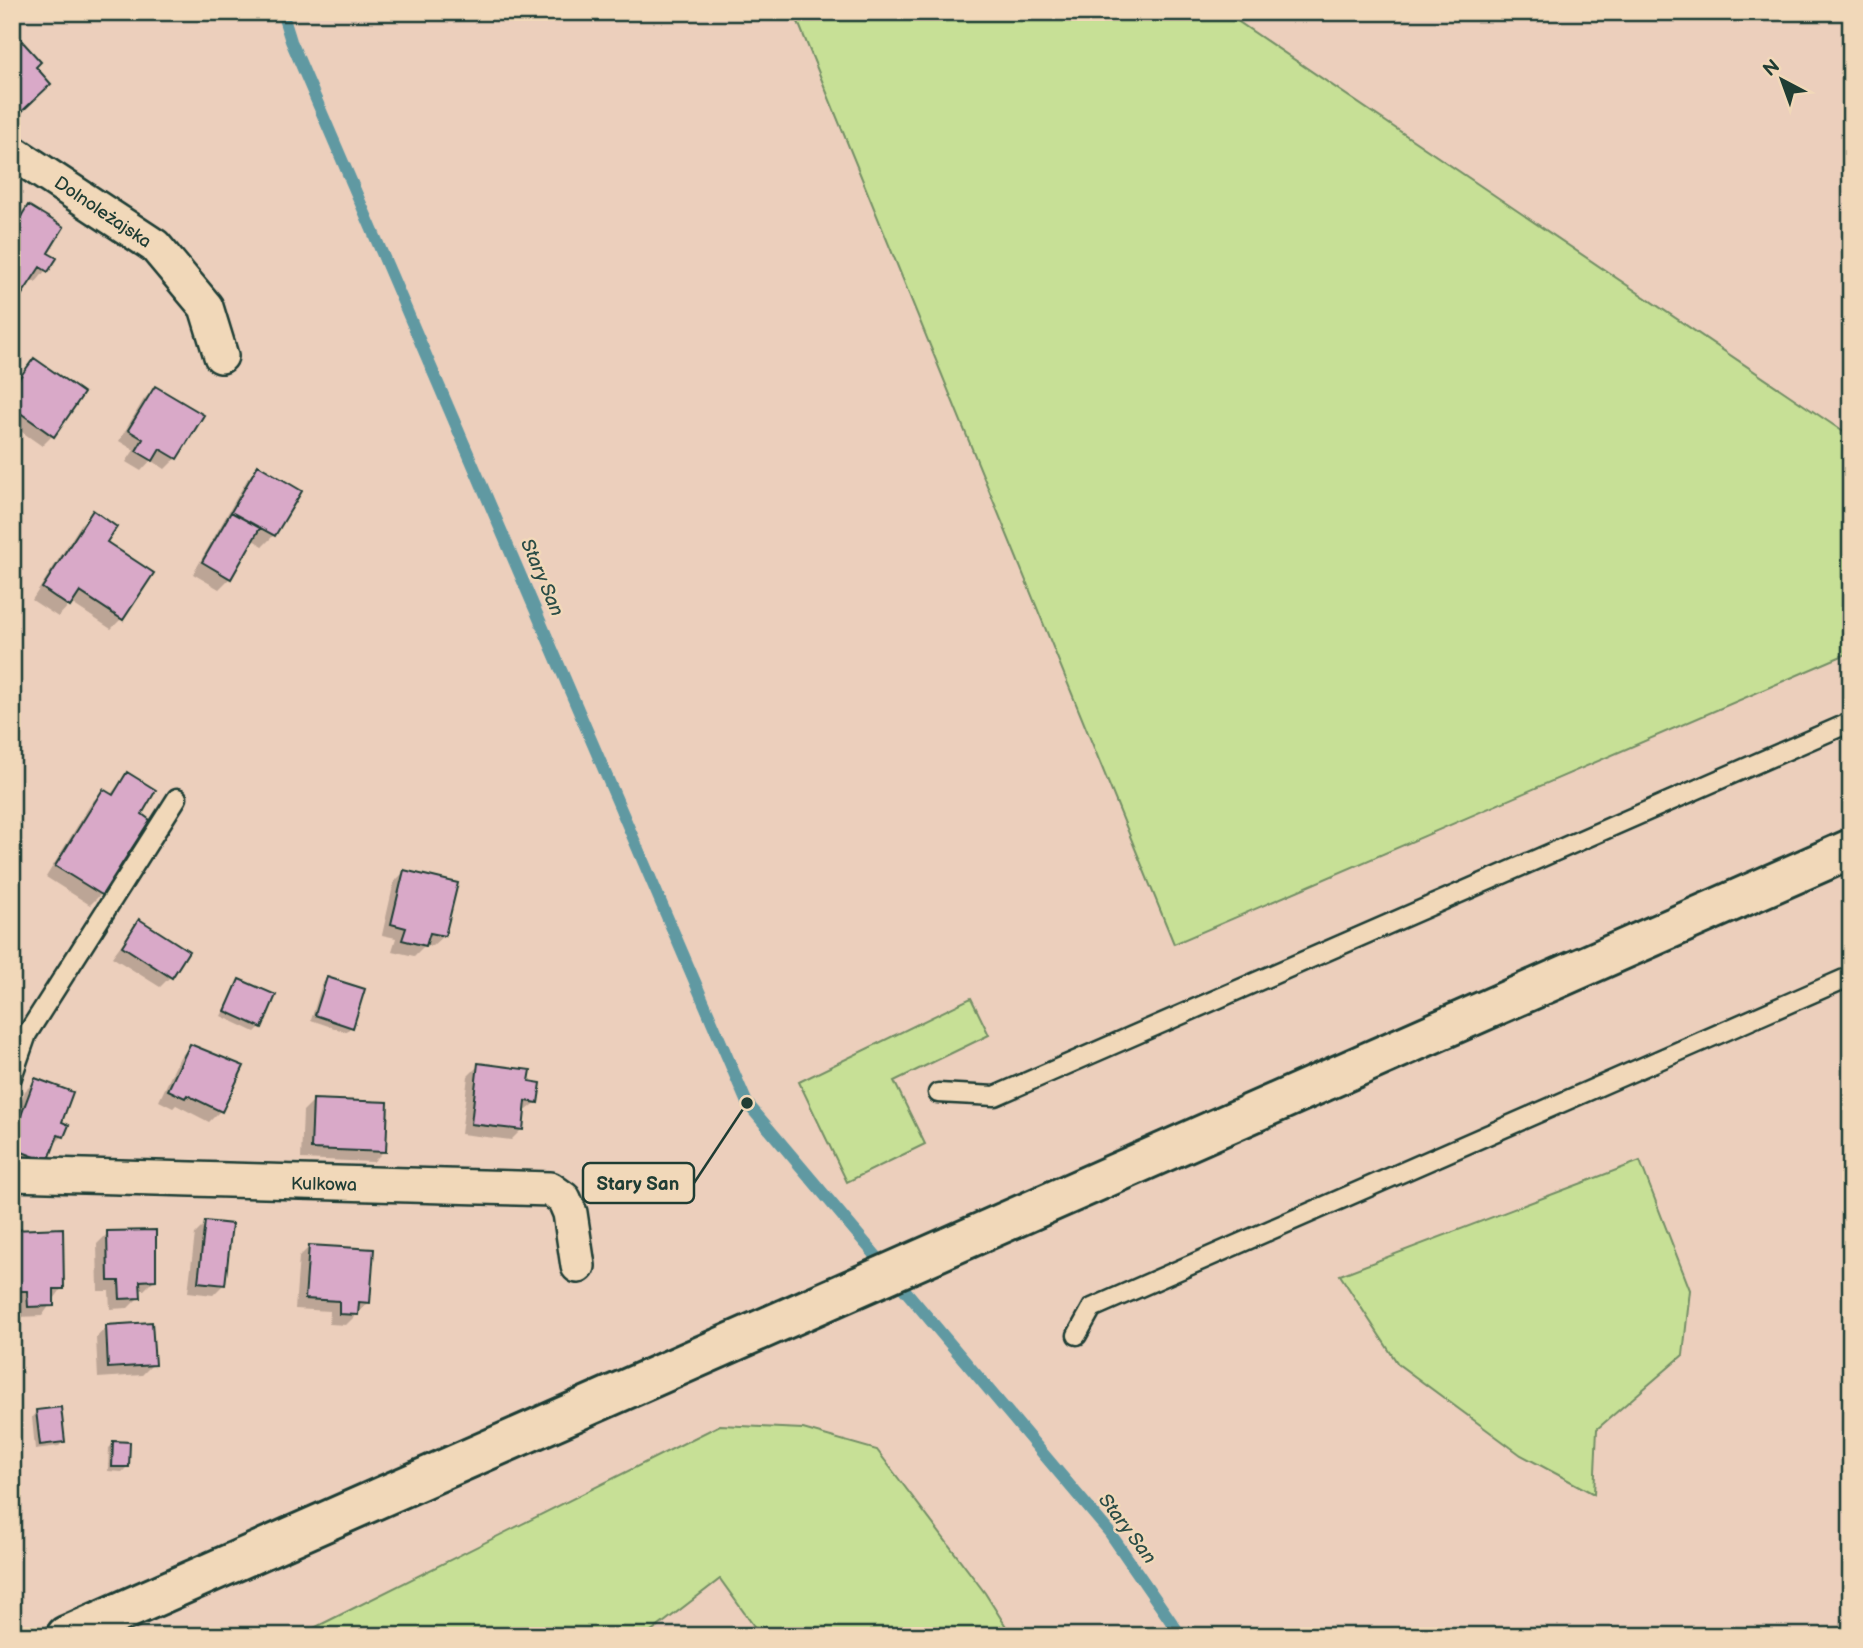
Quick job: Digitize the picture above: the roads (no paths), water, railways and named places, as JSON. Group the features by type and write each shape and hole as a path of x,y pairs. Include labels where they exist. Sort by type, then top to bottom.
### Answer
{"main road":[{"path":"66,1636 1851,849"}],"street":[{"name":"Dolnoleżajska","path":"12,152 155,246 206,307 221,356"},
{"name":"Kulkowa","path":"12,1174 550,1189 564,1199 570,1213 578,1266"}],"lane":[{"path":"938,1093 995,1096 1851,722"},
{"path":"12,1077 27,1034 177,798"},
{"path":"1077,1335 1092,1308 1851,976"}],"waterway":[{"name":"Stary San","path":"282,12 291,41 747,1103 1110,1533 1181,1636"}],"place":[{"name":"Stary San","path":"747,1103"}]}
